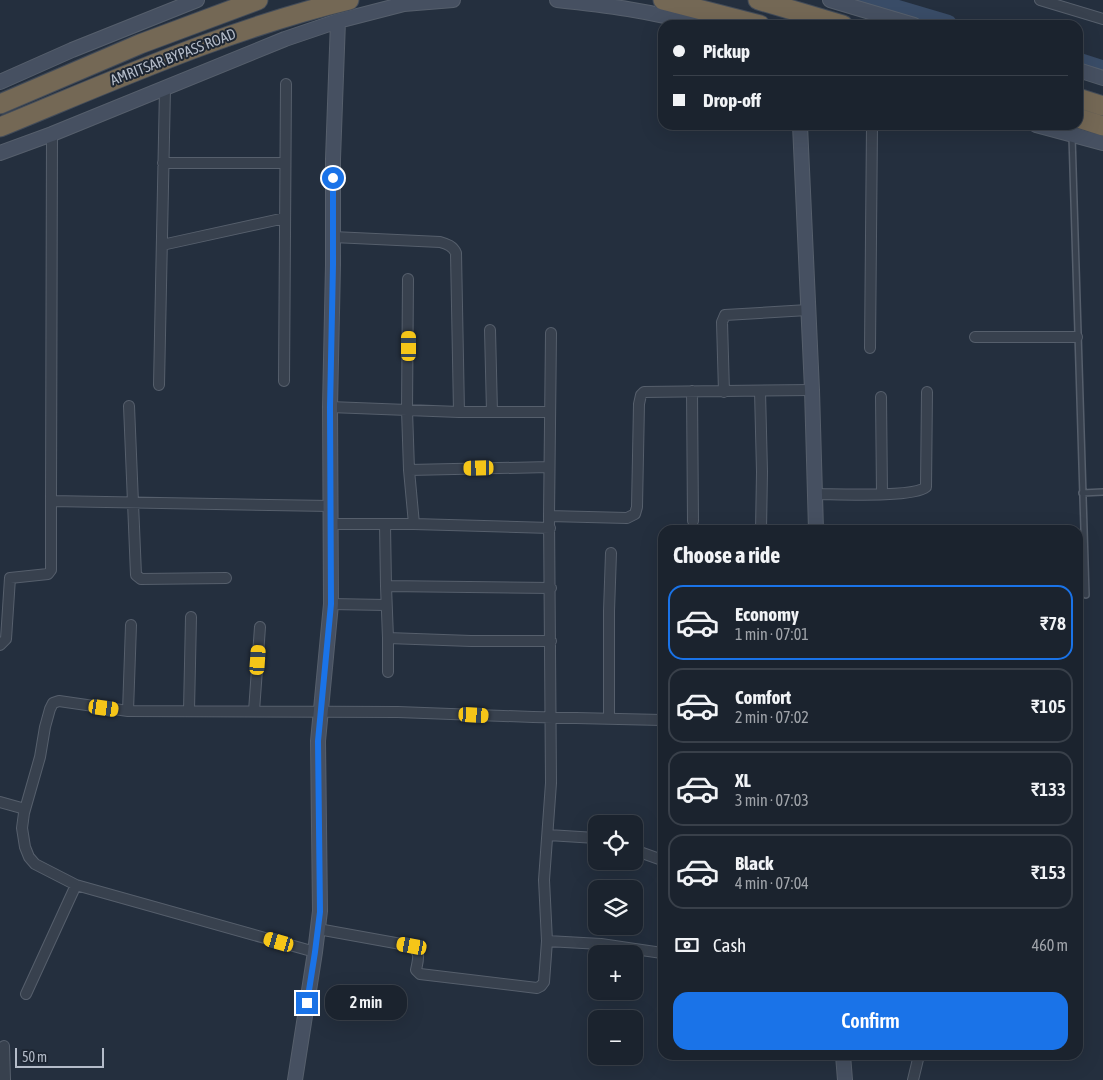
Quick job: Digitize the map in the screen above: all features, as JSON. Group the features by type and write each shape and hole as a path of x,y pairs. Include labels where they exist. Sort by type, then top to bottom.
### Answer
{"highway":[{"name":"AMRITSAR BYPASS ROAD","path":"0,104 140,44 258,0"},
{"name":"AMRITSAR BYPASS ROAD","path":"0,127 196,47 310,9 349,0"},
{"path":"663,0 741,20"},
{"path":"758,0 826,20"},
{"path":"1083,100 1103,106"},
{"path":"1083,127 1103,126"}],"street":[{"path":"0,82 72,50 197,0"},
{"path":"0,153 52,134 285,39 338,21 404,4 454,0"},
{"path":"557,0 598,5 681,20"},
{"path":"830,0 897,20"},
{"path":"1040,0 1052,2 1103,19"},
{"path":"298,1079 320,912 318,741 331,604 330,407 333,159 338,21"},
{"path":"1083,72 1103,78"},
{"path":"284,381 286,84"},
{"path":"159,385 165,88"},
{"path":"800,130 816,525"},
{"path":"870,348 872,130"},
{"path":"1079,130 1103,143"},
{"path":"0,645 6,639 9,579 11,576 48,574 51,570 52,134"},
{"path":"163,163 286,163"},
{"path":"162,245 285,218"},
{"path":"333,237 440,242 449,244 455,250 457,262 459,412"},
{"path":"408,279 407,410 409,470 414,524"},
{"path":"724,392 722,322 725,316 808,310"},
{"path":"490,330 492,412"},
{"path":"318,929 412,946 418,953 416,970 420,974 537,988 544,982 547,941 544,880 551,783 551,333"},
{"path":"975,337 1077,337"},
{"path":"760,390 761,525"},
{"path":"550,516 627,518 635,514 637,507 639,404 641,395 644,392 812,390"},
{"path":"692,391 693,521"},
{"path":"816,494 882,494 920,491 926,487 927,392"},
{"path":"881,397 882,494"},
{"path":"129,406 135,570 137,577 141,579 226,578"},
{"path":"330,407 459,412 550,412"},
{"path":"409,470 550,466"},
{"path":"51,501 330,506"},
{"path":"330,524 414,524 550,528"},
{"path":"385,524 388,672"},
{"path":"609,718 611,553"},
{"path":"386,586 551,588"},
{"path":"331,604 386,605"},
{"path":"189,710 191,617"},
{"path":"128,711 131,625"},
{"path":"254,711 260,627"},
{"path":"388,638 551,641"},
{"path":"315,952 76,885 35,864 29,857 23,840 22,828 25,809 53,703 59,701 128,711 398,712 658,720"},
{"path":"0,802 25,809"},
{"path":"548,835 588,838"},
{"path":"643,853 658,859"},
{"path":"26,994 76,885"},
{"path":"547,941 601,944 658,952"},
{"path":"4,1046 5,1080"},
{"path":"842,1060 846,1080"},
{"path":"913,1080 918,1060"}],"lane":[{"path":"1074,130 1077,337 1086,595"},
{"path":"1082,493 1103,492"}],"waterway":[{"path":"862,0 930,20"},
{"path":"1083,65 1103,71"}],"route":[{"path":"307,1003 320,912 318,741 331,604 330,407 333,178"}]}
